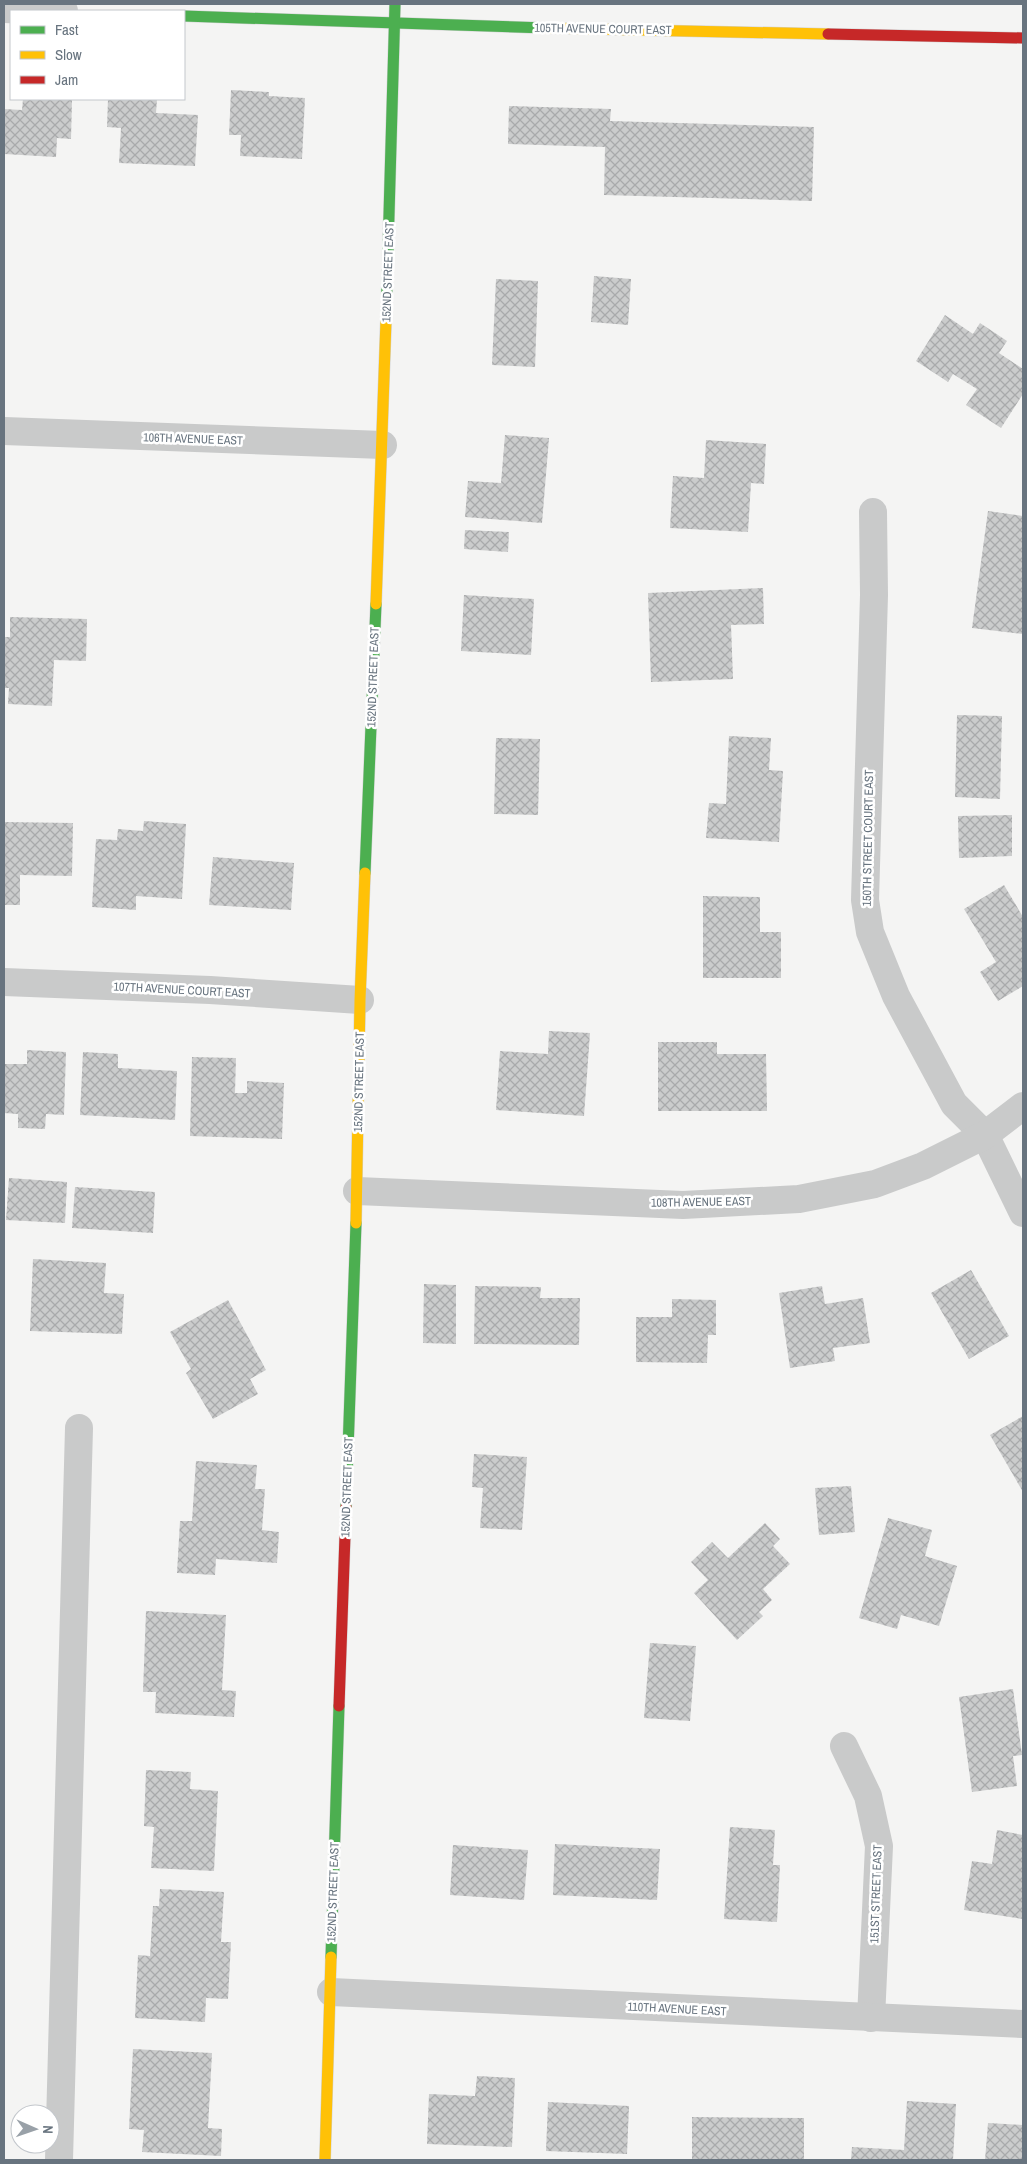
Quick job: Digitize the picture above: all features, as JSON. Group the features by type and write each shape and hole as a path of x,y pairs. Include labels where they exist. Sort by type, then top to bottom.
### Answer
{"main road":[{"name":"152ND STREET EAST","path":"326,2160 358,1191 360,1000 383,445 395,4"},
{"name":"105TH AVENUE COURT EAST","path":"185,16 394,24 1023,38"}],"street":[{"path":"4,9 34,10"},
{"name":"106TH AVENUE EAST","path":"4,431 383,445"},
{"name":"150TH STREET COURT EAST","path":"873,512 874,595 865,900 870,932 896,996 954,1104 985,1135 1023,1213"},
{"name":"107TH AVENUE COURT EAST","path":"4,982 210,990 360,1000"},
{"name":"108TH AVENUE EAST","path":"358,1191 683,1205 799,1199 875,1184 923,1166 985,1135 1023,1106"},
{"path":"59,2160 79,1428"},
{"name":"151ST STREET EAST","path":"844,1746 868,1796 879,1846 871,2018"},
{"name":"110TH AVENUE EAST","path":"331,1992 1023,2024"}],"building":[{"path":"231,90 269,92 269,96 305,98 302,159 240,156 241,135 229,135"},
{"path":"23,100 72,100 71,139 57,138 56,157 4,154 4,109 22,110"},
{"path":"108,100 157,100 156,113 198,115 195,166 119,163 121,128 107,127"},
{"path":"509,106 611,109 610,121 814,127 812,201 604,195 605,147 508,144"},
{"path":"594,276 631,279 628,325 591,322"},
{"path":"496,279 538,281 535,367 492,365"},
{"path":"945,315 973,334 980,323 1007,341 999,353 1023,369 1023,394 1001,428 966,405 977,389 953,374 948,382 916,361"},
{"path":"505,435 549,438 542,523 465,517 468,481 501,483"},
{"path":"706,440 766,444 764,484 751,483 748,532 670,528 673,476 704,478"},
{"path":"988,511 1023,516 1023,634 972,628"},
{"path":"465,530 509,532 508,552 464,549"},
{"path":"763,588 764,624 731,625 733,679 651,682 648,593"},
{"path":"464,595 534,599 531,655 461,651"},
{"path":"10,617 87,619 86,661 54,660 52,706 8,704 9,688 4,688 4,637 10,637"},
{"path":"957,715 1002,716 1000,799 955,797"},
{"path":"729,736 771,738 769,770 783,771 779,842 706,838 709,803 726,804"},
{"path":"496,738 540,739 538,815 494,814"},
{"path":"1012,815 1012,856 959,858 958,816"},
{"path":"144,821 186,824 182,899 136,896 136,910 92,907 96,839 117,840 118,829 143,831"},
{"path":"4,822 73,823 72,876 20,875 20,905 4,905"},
{"path":"213,857 294,863 291,910 209,905"},
{"path":"1004,885 1023,917 1023,986 998,1001 980,972 996,962 964,909"},
{"path":"703,896 760,897 760,932 781,932 781,978 703,978"},
{"path":"549,1031 590,1033 584,1116 496,1110 500,1051 548,1054"},
{"path":"658,1042 717,1042 717,1054 766,1054 767,1111 658,1111"},
{"path":"27,1050 66,1052 64,1115 46,1114 45,1129 18,1128 18,1114 4,1113 4,1064 27,1064"},
{"path":"83,1052 118,1054 118,1068 177,1071 175,1120 80,1115"},
{"path":"192,1057 236,1058 235,1093 247,1093 247,1081 284,1083 282,1139 190,1136"},
{"path":"9,1178 67,1182 65,1223 6,1220"},
{"path":"75,1187 155,1192 153,1233 72,1228"},
{"path":"33,1259 106,1263 104,1293 124,1294 122,1334 30,1331"},
{"path":"971,1270 1009,1336 969,1359 931,1293"},
{"path":"424,1284 456,1285 456,1344 423,1343"},
{"path":"475,1286 541,1287 540,1298 580,1298 579,1345 474,1344"},
{"path":"822,1286 825,1304 863,1298 870,1343 833,1348 835,1361 790,1368 779,1293"},
{"path":"672,1299 716,1300 716,1335 708,1335 707,1363 636,1362 636,1317 672,1317"},
{"path":"228,1300 266,1370 250,1379 258,1394 213,1419 186,1373 191,1369 170,1332"},
{"path":"1023,1416 1023,1492 990,1435"},
{"path":"474,1454 527,1457 522,1530 480,1528 483,1488 472,1487"},
{"path":"196,1461 257,1465 255,1489 265,1489 262,1530 279,1532 277,1563 216,1559 215,1575 177,1573 180,1521 192,1521"},
{"path":"851,1486 855,1532 819,1535 815,1488"},
{"path":"888,1518 932,1530 925,1556 957,1566 939,1626 901,1615 897,1629 859,1618"},
{"path":"765,1523 780,1539 773,1546 790,1564 763,1589 772,1600 759,1612 763,1616 737,1640 694,1593 708,1580 691,1562 712,1542 728,1558"},
{"path":"146,1611 226,1615 222,1690 236,1691 234,1717 155,1713 156,1692 143,1692"},
{"path":"650,1643 696,1646 690,1721 644,1718"},
{"path":"1013,1689 1022,1755 1013,1756 1017,1786 972,1792 959,1697"},
{"path":"146,1770 191,1772 190,1789 218,1791 214,1871 151,1868 154,1827 144,1826"},
{"path":"730,1827 775,1830 773,1865 780,1865 777,1922 724,1919"},
{"path":"997,1830 1023,1835 1023,1919 964,1910 972,1861 992,1864"},
{"path":"555,1844 660,1849 657,1900 553,1895"},
{"path":"453,1845 528,1850 524,1900 450,1895"},
{"path":"160,1889 224,1892 221,1942 231,1942 228,1999 206,1998 205,2022 135,2018 138,1955 150,1956 153,1906 159,1906"},
{"path":"133,2049 212,2053 208,2128 222,2129 221,2156 142,2152 144,2130 129,2129"},
{"path":"477,2076 515,2078 512,2147 427,2144 429,2094 475,2096"},
{"path":"907,2101 956,2104 953,2160 851,2160 852,2147 904,2150"},
{"path":"548,2102 629,2106 627,2154 546,2151"},
{"path":"692,2117 804,2118 804,2160 692,2160"},
{"path":"988,2123 1023,2125 1023,2160 985,2160"}],"traffic: fast":[{"path":"386,320 395,4"},
{"path":"185,16 546,28"},
{"path":"365,873 376,604"},
{"path":"346,1507 356,1223"},
{"path":"331,1957 339,1706"}],"traffic: slow":[{"path":"546,28 828,34"},
{"path":"376,604 386,320"},
{"path":"356,1223 360,1000 365,873"},
{"path":"325,2160 331,1957"}],"traffic: jam":[{"path":"828,34 1023,38"},
{"path":"339,1706 346,1507"}]}
